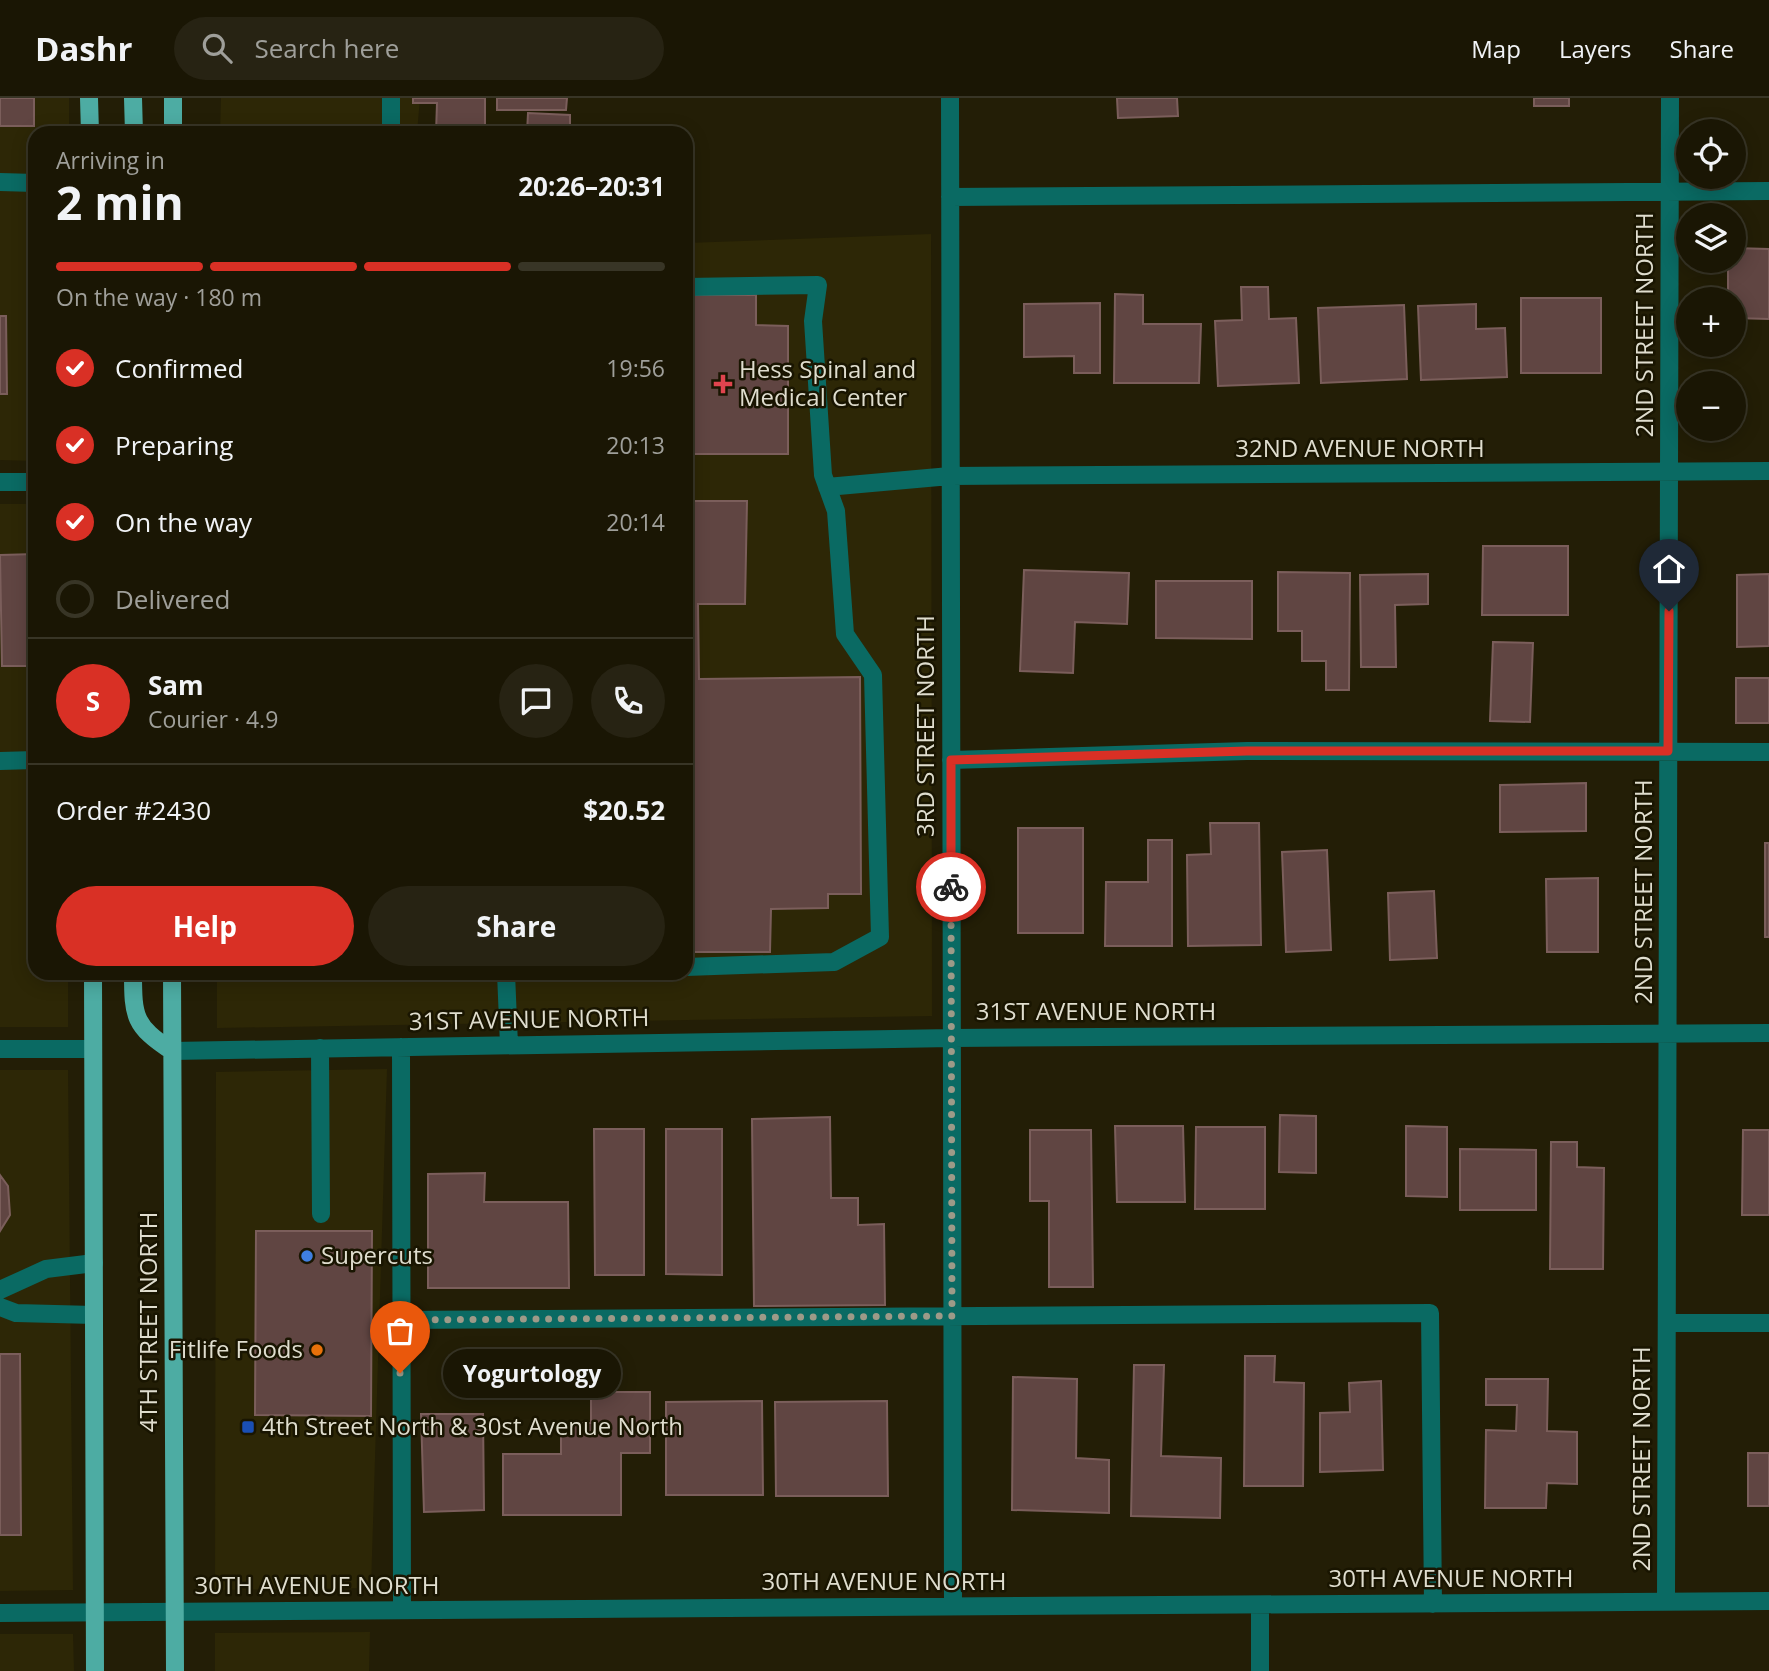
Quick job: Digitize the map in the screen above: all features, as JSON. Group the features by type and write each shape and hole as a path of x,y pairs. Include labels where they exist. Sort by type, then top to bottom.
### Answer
{"main road":[{"path":"89,98 90,126"},
{"path":"132,98 134,126"},
{"path":"173,98 173,126"},
{"path":"93,980 95,1671"},
{"path":"133,980 133,1008 145,1033 172,1051"},
{"name":"4TH STREET NORTH","path":"172,980 176,1611 174,1671"}],"street":[{"path":"391,98 391,126"},
{"name":"3RD STREET NORTH","path":"950,98 953,1606"},
{"name":"2ND STREET NORTH","path":"1666,1602 1670,98"},
{"path":"0,182 28,183"},
{"path":"950,197 1769,191"},
{"path":"693,287 818,285 813,321 823,475 836,511 845,634 873,675 880,937 834,962 693,967"},
{"name":"32ND AVENUE NORTH","path":"827,487 950,475 1769,471"},
{"path":"0,482 28,482"},
{"path":"951,760 1247,751 1769,752"},
{"path":"0,761 28,760"},
{"path":"506,980 509,1045"},
{"name":"31ST AVENUE NORTH","path":"172,1051 951,1038 1769,1033"},
{"path":"401,1047 402,1610"},
{"path":"320,1048 321,1214"},
{"path":"0,1049 93,1049"},
{"path":"0,1290 46,1269 94,1263"},
{"path":"0,1307 16,1313 94,1315"},
{"path":"400,1320 1430,1313 1433,1604"},
{"path":"1667,1323 1769,1323"},
{"name":"30TH AVENUE NORTH","path":"0,1612 1769,1601"},
{"path":"1259,1605 1260,1671"}],"shaded area":[{"path":"0,98 69,98 69,126 28,126 28,461 0,460"},
{"path":"221,98 420,98 418,126 220,126"},
{"path":"931,234 932,1016 217,1028 217,980 693,980 693,243"},
{"path":"0,504 28,504 28,980 68,980 68,1027 0,1027"},
{"path":"387,1069 371,1588 215,1590 216,1072"},
{"path":"0,1070 68,1070 73,1590 0,1591"},
{"path":"370,1632 369,1671 215,1671 215,1633"},
{"path":"0,1634 73,1634 74,1671 0,1671"}],"building":[{"path":"0,98 34,98 34,126 0,126"},
{"path":"413,98 485,98 485,126 436,126 437,103 413,103"},
{"path":"497,98 567,98 566,110 497,110"},
{"path":"1117,98 1177,98 1178,116 1118,118"},
{"path":"1534,98 1569,98 1569,106 1534,106"},
{"path":"528,113 570,115 570,126 527,126"},
{"path":"1746,248 1769,249 1769,319 1746,318 1746,287 1728,287 1728,273 1746,273"},
{"path":"1241,287 1268,287 1269,319 1296,318 1299,383 1218,386 1215,321 1242,320"},
{"path":"1115,294 1143,295 1143,324 1201,324 1199,383 1114,383"},
{"path":"693,295 756,295 756,325 788,326 788,454 693,454"},
{"path":"1521,298 1601,298 1601,373 1521,373"},
{"path":"1100,303 1100,373 1074,373 1074,356 1024,357 1024,304"},
{"path":"1476,304 1476,329 1505,328 1507,377 1421,380 1418,306"},
{"path":"1404,305 1407,379 1321,383 1318,308"},
{"path":"0,316 6,316 7,394 0,394"},
{"path":"693,501 747,501 745,604 698,604 699,679 860,677 861,894 828,894 828,908 771,909 770,952 693,952"},
{"path":"1483,546 1568,546 1568,615 1482,615"},
{"path":"28,554 28,666 2,666 0,555"},
{"path":"1024,570 1129,573 1127,624 1075,622 1073,673 1020,671"},
{"path":"1278,572 1350,573 1349,690 1326,690 1326,661 1302,661 1302,631 1278,631"},
{"path":"1428,574 1428,604 1395,605 1396,667 1361,667 1360,575"},
{"path":"1769,574 1769,646 1737,647 1737,575"},
{"path":"1156,581 1252,581 1252,639 1156,638"},
{"path":"1493,642 1533,643 1530,722 1490,721"},
{"path":"1736,678 1769,678 1769,723 1736,723"},
{"path":"1586,783 1586,831 1500,832 1500,785"},
{"path":"1210,823 1259,823 1261,945 1188,946 1187,855 1211,854"},
{"path":"1018,828 1083,828 1083,933 1018,933"},
{"path":"1148,840 1172,840 1172,946 1105,946 1106,882 1148,882"},
{"path":"1765,843 1769,843 1769,937 1765,937"},
{"path":"1327,850 1331,950 1286,952 1282,852"},
{"path":"1598,878 1598,952 1547,952 1546,879"},
{"path":"1434,891 1437,958 1390,960 1388,893"},
{"path":"1280,1115 1316,1116 1316,1173 1279,1172"},
{"path":"830,1117 831,1198 858,1198 858,1225 884,1224 885,1305 754,1306 752,1119"},
{"path":"1115,1126 1183,1126 1185,1202 1117,1202"},
{"path":"1406,1126 1447,1127 1447,1197 1406,1196"},
{"path":"1196,1127 1265,1127 1265,1209 1195,1209"},
{"path":"594,1129 644,1129 644,1275 595,1275"},
{"path":"666,1129 722,1129 722,1275 666,1274"},
{"path":"1030,1130 1091,1130 1093,1287 1049,1287 1049,1201 1030,1201"},
{"path":"1743,1130 1769,1130 1769,1215 1742,1215"},
{"path":"1551,1142 1577,1142 1577,1167 1604,1168 1603,1269 1550,1269"},
{"path":"1460,1149 1536,1150 1536,1210 1460,1210"},
{"path":"485,1173 484,1202 568,1202 569,1288 428,1288 428,1174"},
{"path":"0,1175 8,1186 10,1215 0,1231"},
{"path":"256,1231 372,1231 371,1416 255,1415"},
{"path":"0,1354 20,1354 21,1535 0,1535"},
{"path":"1245,1356 1275,1356 1274,1382 1304,1383 1303,1486 1244,1486"},
{"path":"1134,1365 1164,1365 1161,1456 1221,1458 1220,1518 1131,1516"},
{"path":"1013,1377 1077,1379 1076,1458 1109,1460 1109,1513 1012,1510"},
{"path":"1486,1379 1548,1379 1547,1431 1577,1432 1577,1484 1547,1483 1546,1508 1485,1508 1486,1430 1516,1431 1517,1405 1486,1405"},
{"path":"1381,1381 1383,1470 1320,1472 1320,1413 1350,1412 1349,1383"},
{"path":"591,1392 650,1392 650,1453 621,1453 621,1515 503,1515 503,1454 561,1454 561,1423 591,1423"},
{"path":"762,1401 763,1495 666,1495 666,1402"},
{"path":"887,1401 888,1496 776,1496 775,1402"},
{"path":"421,1414 483,1414 484,1510 424,1512"},
{"path":"1748,1453 1769,1453 1769,1506 1748,1506"}],"way so far":[{"path":"400,1373 400,1320 952,1316 951,887"}],"place":[{"name":"Hess Spinal and Medical Center","path":"723,384"},
{"name":"Supercuts","path":"307,1256"},
{"name":"Fitlife Foods","path":"317,1350"},
{"name":"Yogurtology","path":"400,1373"},
{"name":"4th Street North & 30st Avenue North","path":"248,1427"}],"route":[{"path":"951,887 951,760 1247,751 1668,751 1669,611"}]}
